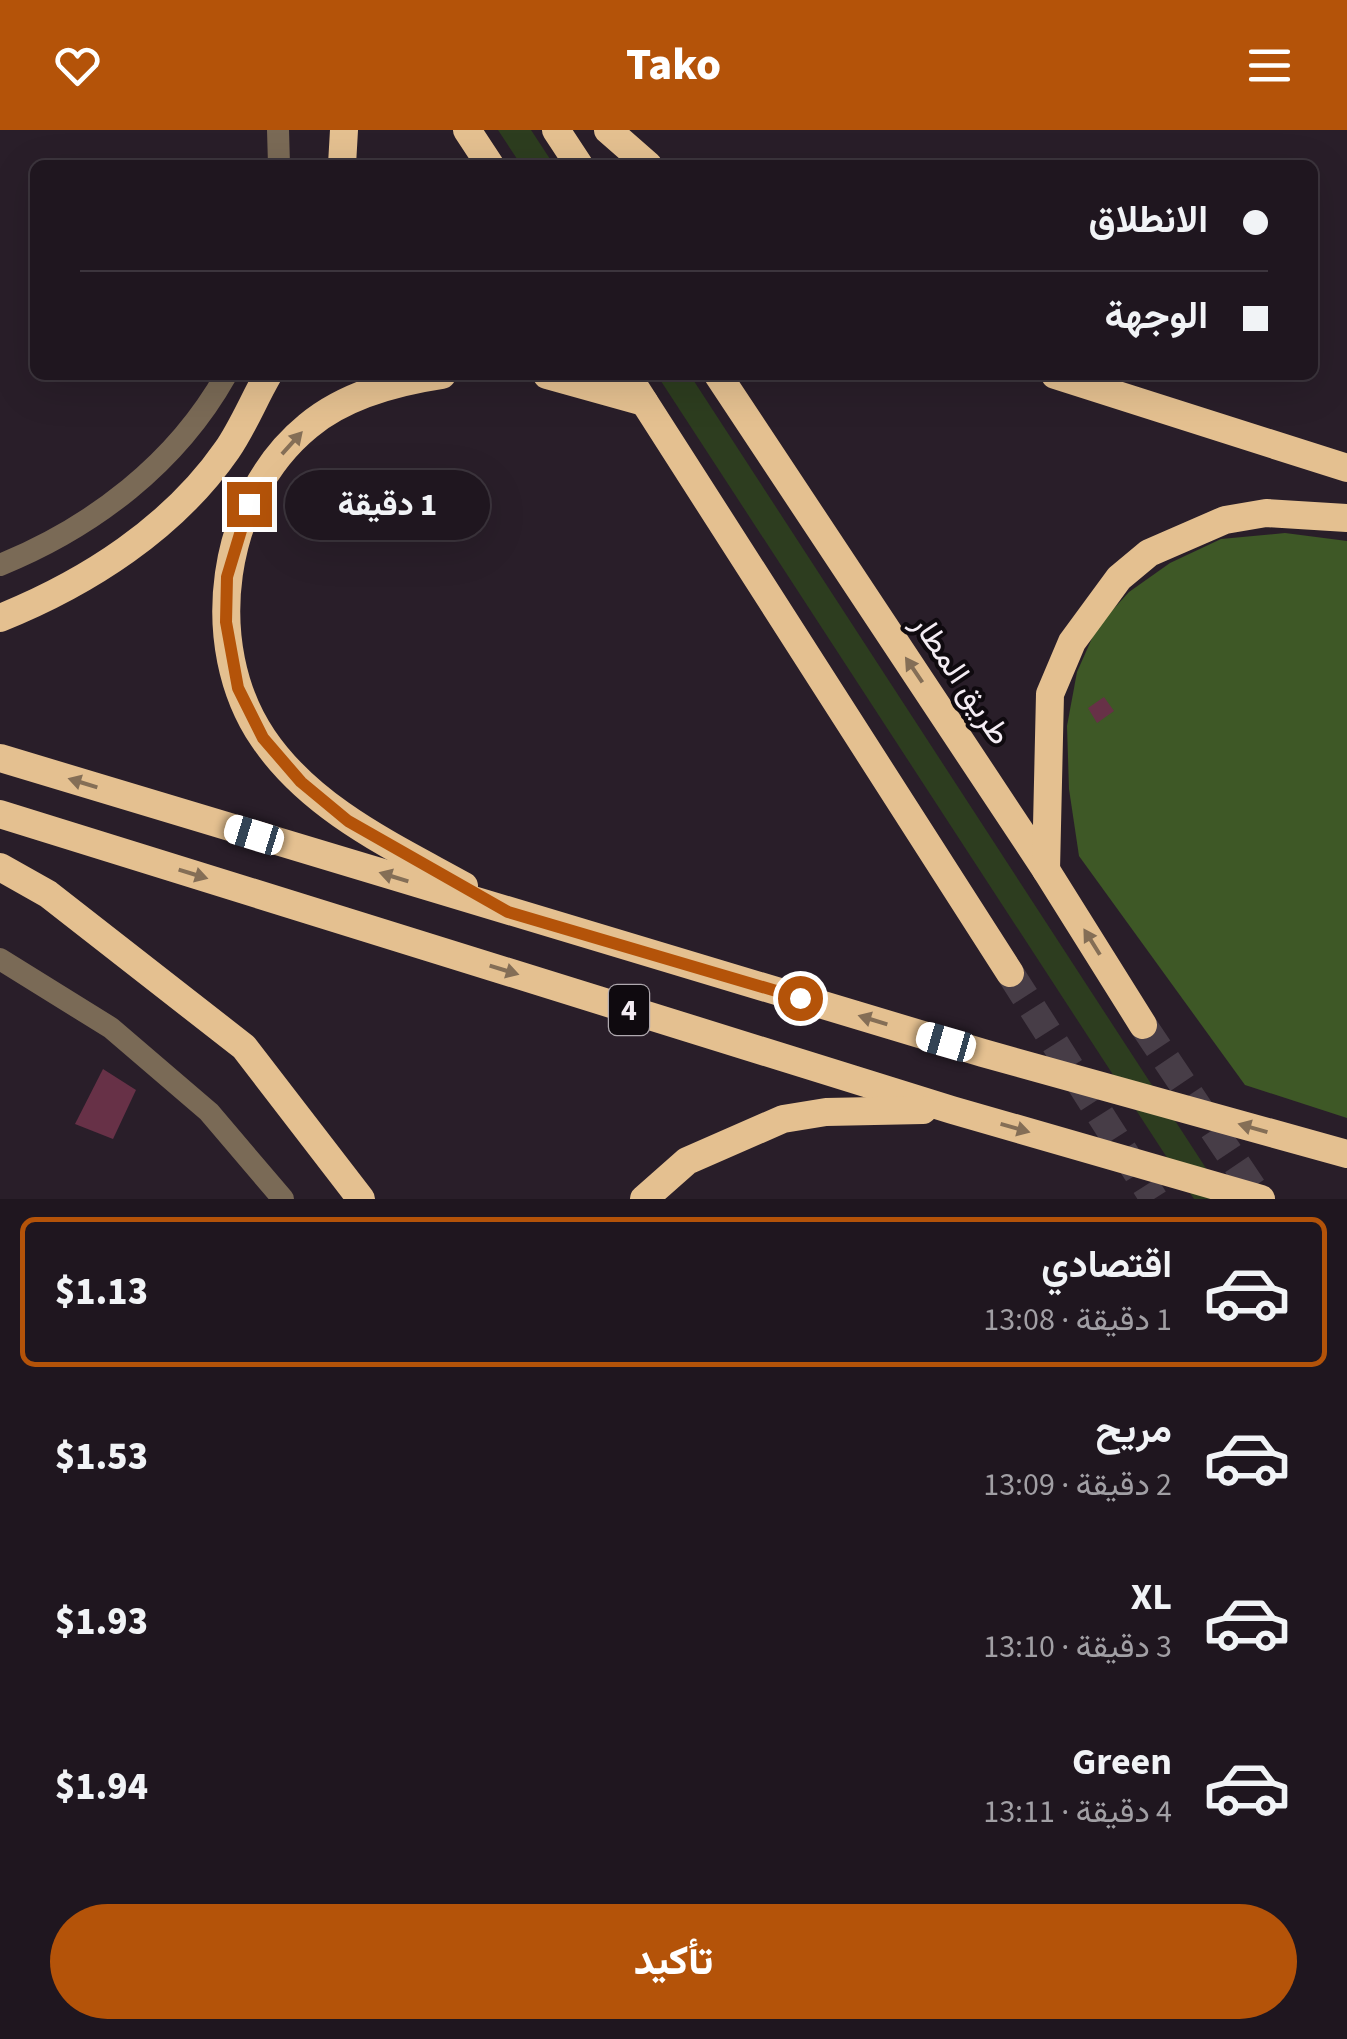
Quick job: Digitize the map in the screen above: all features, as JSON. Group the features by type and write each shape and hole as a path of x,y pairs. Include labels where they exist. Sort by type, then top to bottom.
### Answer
{"highway":[{"path":"342,160 344,130"},
{"path":"468,130 487,160"},
{"path":"556,130 576,160"},
{"path":"608,130 642,160"},
{"path":"0,618 41,602 95,570 162,520 228,449 265,380"},
{"path":"412,380 352,399 308,425 285,450 249,504 227,577 226,622 238,688 263,738 301,782 348,821 508,912"},
{"path":"564,380 644,402"},
{"path":"630,380 1010,973"},
{"name":"طريق المطار","path":"721,380 1046,870 1143,1025"},
{"path":"1070,380 1347,468"},
{"path":"1046,870 1050,694 1072,642 1120,578 1149,554 1225,520 1266,513 1347,518"},
{"name":"4","path":"0,758 983,1053 1347,1154"},
{"name":"4","path":"0,814 952,1110 1261,1199"},
{"path":"0,867 48,894 244,1047 360,1199"},
{"path":"644,1199 687,1161 783,1120 826,1112 952,1110"}],"street":[{"path":"278,130 279,160"},
{"path":"0,566 37,550 115,502 180,439 222,380"},
{"path":"0,959 111,1028 210,1112 282,1198"}],"green space":[{"path":"498,130 531,130 551,160 518,160"},
{"path":"660,380 693,380 1226,1199 1194,1199"},
{"path":"1285,533 1347,541 1347,1118 1245,1085 1079,856 1069,789 1067,726 1077,672 1097,627 1129,592 1170,563 1221,539"}],"building":[{"path":"1104,697 1114,711 1097,723 1088,708"},
{"path":"103,1069 136,1090 113,1139 75,1124"}],"tunnel":[{"path":"1010,973 1154,1199"},
{"path":"1143,1025 1260,1199"}],"route":[{"path":"249,504 227,577 226,622 238,688 263,738 301,782 348,821 508,912 800,998"}]}
